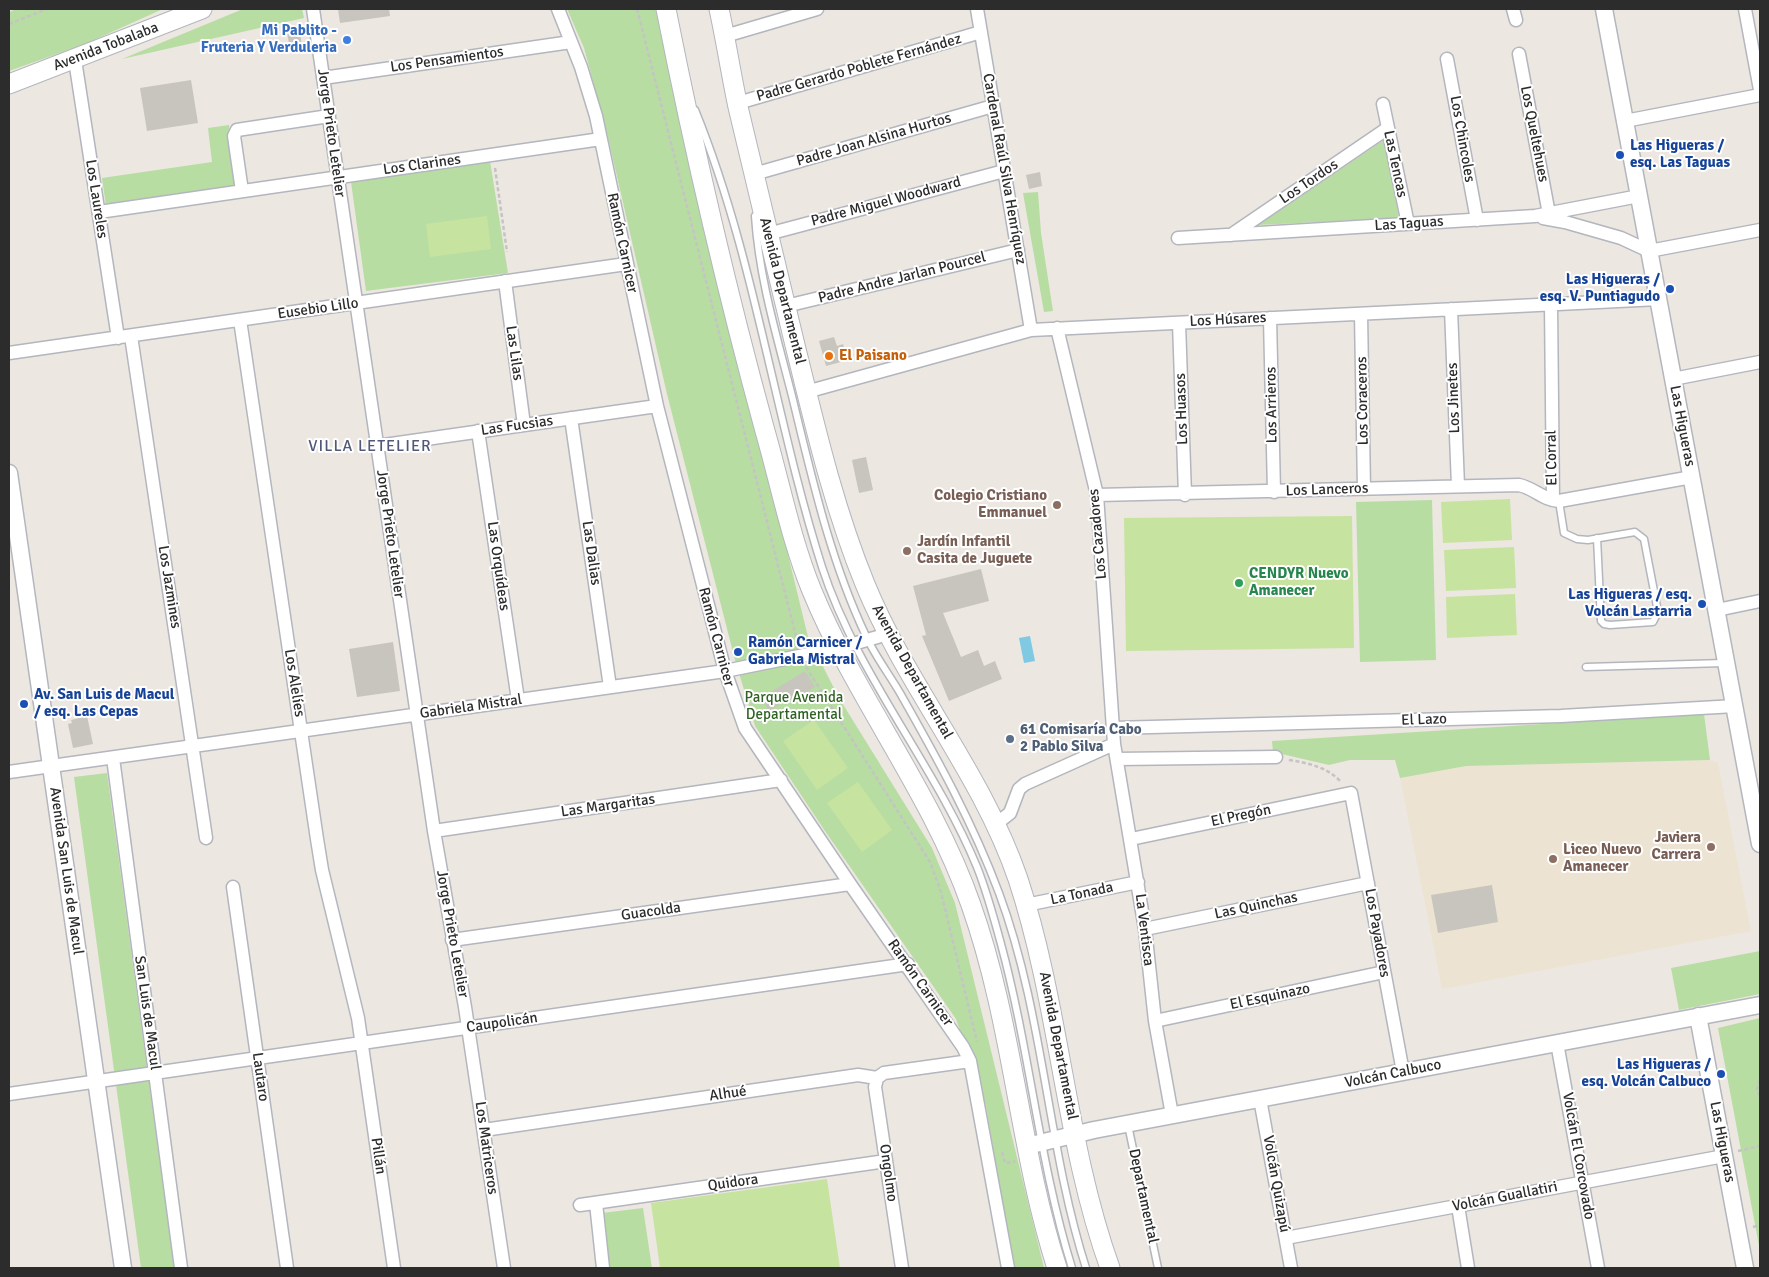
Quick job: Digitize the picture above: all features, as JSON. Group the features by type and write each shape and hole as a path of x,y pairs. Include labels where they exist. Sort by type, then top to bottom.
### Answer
{"main road":[{"name":"Avenida Tobalaba","path":"9,84 75,60 202,9"},
{"path":"666,9 747,364 796,543 810,587 847,646 919,789 964,887 1042,1142 1041,1214 1057,1268"},
{"name":"Avenida Departamental","path":"719,9 754,174 806,392 854,556 888,634 979,788 996,824 1026,905 1048,993 1076,1134 1097,1225 1110,1268"}],"street":[{"name":"Jorge Prieto Letelier","path":"313,9 416,715 468,1028"},
{"name":"Ramón Carnicer","path":"558,9 590,93 657,406 725,671 745,728 850,884 908,964 963,1047 970,1061 1008,1268"},
{"path":"725,36 817,9"},
{"name":"Cardenal Raúl Silva Henríquez","path":"977,9 1031,330"},
{"name":"Las Higueras","path":"1604,9 1760,844"},
{"path":"1745,9 1760,90"},
{"name":"Padre Gerardo Poblete Fernández","path":"738,103 981,32"},
{"name":"Los Pensamientos","path":"323,78 571,42"},
{"name":"Los Queltehues","path":"1519,54 1549,214"},
{"name":"Los Chincoles","path":"1447,59 1477,220"},
{"name":"Los Laureles","path":"75,60 118,338"},
{"path":"1625,121 1760,95"},
{"name":"Las Tencas","path":"1383,104 1408,224"},
{"name":"Padre Joan Alsina Hurtos","path":"754,174 993,106"},
{"path":"242,191 234,136 237,130 329,116"},
{"name":"Los Tordos","path":"1230,235 1388,128"},
{"name":"Los Clarines","path":"98,212 601,139"},
{"name":"Padre Miguel Woodward","path":"768,234 1004,170"},
{"name":"Las Taguas","path":"1178,238 1535,216 1639,196"},
{"path":"1535,216 1584,227 1620,238 1649,251 1760,230"},
{"name":"Padre Andre Jarlan Pourcel","path":"786,306 1018,250"},
{"name":"Eusebio Lillo","path":"9,353 626,264"},
{"name":"Las Lilas","path":"505,282 524,425"},
{"name":"Los Húsares","path":"806,392 1031,330 1658,299"},
{"name":"El Corral","path":"1551,304 1556,500 1692,477"},
{"name":"Los Jinetes","path":"1451,309 1458,486"},
{"name":"Los Coraceros","path":"1361,314 1364,489"},
{"name":"Los Arrieros","path":"1270,318 1274,492"},
{"name":"Los Alelíes","path":"240,320 322,870 350,984 362,1044"},
{"name":"Los Huasos","path":"1179,323 1185,494"},
{"name":"Los Cazadores","path":"1057,328 1097,495 1114,744"},
{"name":"Los Jazmines","path":"131,336 206,838"},
{"path":"1673,379 1760,362"},
{"name":"Las Fucsias","path":"377,446 657,406"},
{"name":"Las Dalias","path":"572,418 610,688"},
{"name":"Las Orquídeas","path":"478,431 518,700"},
{"name":"Avenida San Luis de Macul","path":"9,474 123,1268"},
{"name":"Los Lanceros","path":"1097,495 1458,486 1528,487 1545,498 1556,500"},
{"path":"1716,610 1760,601"},
{"name":"Gabriela Mistral","path":"9,772 725,671 847,646 888,634"},
{"name":"El Lazo","path":"1114,728 1562,716 1735,706"},
{"path":"996,824 1010,813 1019,789 1025,784 1114,744"},
{"name":"La Ventisca","path":"1114,744 1138,882 1155,1021 1172,1115"},
{"path":"1117,759 1276,757"},
{"name":"San Luis de Macul","path":"113,758 181,1268"},
{"name":"Las Margaritas","path":"434,832 781,780"},
{"name":"El Pregón","path":"1131,839 1351,793"},
{"name":"Los Payadores","path":"1351,793 1403,1072"},
{"name":"La Tonada","path":"1026,905 1138,882"},
{"name":"Guacolda","path":"452,940 850,884"},
{"name":"Las Quinchas","path":"1145,929 1368,884"},
{"name":"Lautaro","path":"233,886 287,1268"},
{"name":"Caupolicán","path":"9,1094 908,964"},
{"name":"El Esquinazo","path":"1155,1021 1384,972"},
{"name":"Volcán Calbuco","path":"1042,1142 1172,1115 1760,1005"},
{"name":"Las Higueras","path":"1698,1016 1731,1153 1745,1268"},
{"name":"Los Matriceros","path":"468,1028 504,1268"},
{"name":"Volcán El Corcovado","path":"1557,1043 1598,1268"},
{"name":"Pillán","path":"362,1044 394,1268"},
{"name":"Alhué","path":"484,1130 858,1075 877,1078 884,1073 970,1061"},
{"name":"Ongolmo","path":"877,1078 875,1087 902,1268"},
{"name":"Volcán Quizapú","path":"1260,1099 1291,1268"},
{"name":"Volcán Guallatiri","path":"1286,1238 1731,1153"},
{"name":"Quidora","path":"580,1206 886,1161"},
{"path":"596,1203 604,1268"},
{"path":"1458,1206 1468,1268"}],"lane":[{"path":"754,174 758,248 768,306 824,526 842,582 867,640 953,788 977,835 1000,896 1029,1002 1042,1142 1055,1209 1072,1268"},
{"path":"1556,500 1564,533 1577,539 1635,532 1644,539 1658,612 1653,622 1610,625 1604,624 1601,621 1597,538"},
{"path":"1586,667 1727,663"},
{"name":"Departamental","path":"1128,1124 1158,1268"},
{"path":"1042,1142 1086,1268"}],"path":[{"path":"9,24 47,9"},
{"path":"493,155 507,252"},
{"path":"1276,757 1310,764 1333,773 1351,793"},
{"path":"1760,1080 1757,1089 1760,1097"},
{"path":"1731,1153 1760,1146"},
{"path":"1753,1227 1760,1225"}],"shaded area":[{"name":"Liceo Nuevo Amanecer","path":"1710,760 1718,763 1751,931 1442,989 1400,778 1466,766"}],"green space":[{"path":"17,9 163,9 85,44 9,71 9,12"},
{"path":"243,9 302,9 304,18 122,59"},
{"name":"Parque Avenida Departamental","path":"567,9 658,9 689,148 808,637 839,698 932,848 955,903 1044,1268 1013,1268 986,1106 956,1019 825,831 755,726 735,660 667,394 607,133 584,48"},
{"path":"229,125 237,187 106,206 102,178 212,162 208,128"},
{"path":"1384,140 1399,218 1258,225"},
{"path":"490,161 508,273 366,291 351,182"},
{"path":"1038,192 1041,233 1053,311 1044,312 1023,193"},
{"path":"487,216 491,249 430,257 426,224"},
{"path":"1510,499 1512,540 1443,543 1441,502"},
{"path":"1432,500 1436,660 1360,662 1356,502"},
{"name":"CENDYR Nuevo Amanecer","path":"1352,516 1354,648 1126,651 1124,518"},
{"path":"1514,547 1516,588 1446,591 1444,550"},
{"path":"1515,594 1517,635 1447,638 1446,597"},
{"path":"1704,714 1710,760 1466,766 1400,778 1395,760 1350,760 1329,765 1273,752 1272,741"},
{"path":"814,720 848,768 817,790 783,741"},
{"path":"107,773 174,1268 141,1268 74,777"},
{"path":"858,782 892,830 862,852 827,803"},
{"path":"1760,951 1760,994 1679,1010 1671,968"},
{"path":"1760,1018 1760,1251 1718,1028"},
{"path":"827,1179 840,1268 660,1268 651,1203"},
{"path":"643,1208 652,1268 610,1268 602,1213"}],"water":[{"path":"1030,636 1035,661 1024,663 1019,638"}],"building":[{"path":"338,9 389,9 390,16 340,23"},
{"path":"299,25 302,47 290,49 286,27"},
{"path":"191,80 198,123 147,131 140,88"},
{"path":"1040,172 1042,186 1029,189 1026,175"},
{"path":"834,337 837,346 843,344 848,360 826,366 819,341"},
{"path":"866,457 873,490 859,493 852,460"},
{"path":"981,569 989,601 943,613 961,657 978,650 984,666 995,661 1002,679 949,701 922,636 926,635 913,586"},
{"path":"393,642 400,691 357,697 349,649"},
{"path":"805,671 815,687 790,702 788,699 769,711 761,698"},
{"path":"87,716 93,744 73,748 68,724 72,723 71,720"},
{"path":"1492,885 1498,922 1438,933 1431,895"}],"place":[{"name":"Mi Pablito - Fruteria Y Verduleria","path":"347,40"},
{"name":"Las Higueras / esq. Las Taguas","path":"1620,155"},
{"name":"Las Higueras / esq. V. Puntiagudo","path":"1670,289"},
{"name":"El Paisano","path":"829,356"},
{"name":"Colegio Cristiano Emmanuel","path":"1057,505"},
{"name":"Jardín Infantil Casita de Juguete","path":"907,551"},
{"name":"CENDYR Nuevo Amanecer","path":"1239,583"},
{"name":"Las Higueras / esq. Volcán Lastarria","path":"1702,604"},
{"name":"Ramón Carnicer / Gabriela Mistral","path":"738,652"},
{"name":"Av. San Luis de Macul / esq. Las Cepas","path":"24,704"},
{"name":"61 Comisaría Cabo 2 Pablo Silva","path":"1010,739"},
{"name":"Javiera Carrera","path":"1711,847"},
{"name":"Liceo Nuevo Amanecer","path":"1553,859"},
{"name":"Las Higueras / esq. Volcán Calbuco","path":"1721,1074"}],"district":[{"name":"VILLA LETELIER","path":"370,447"}]}
